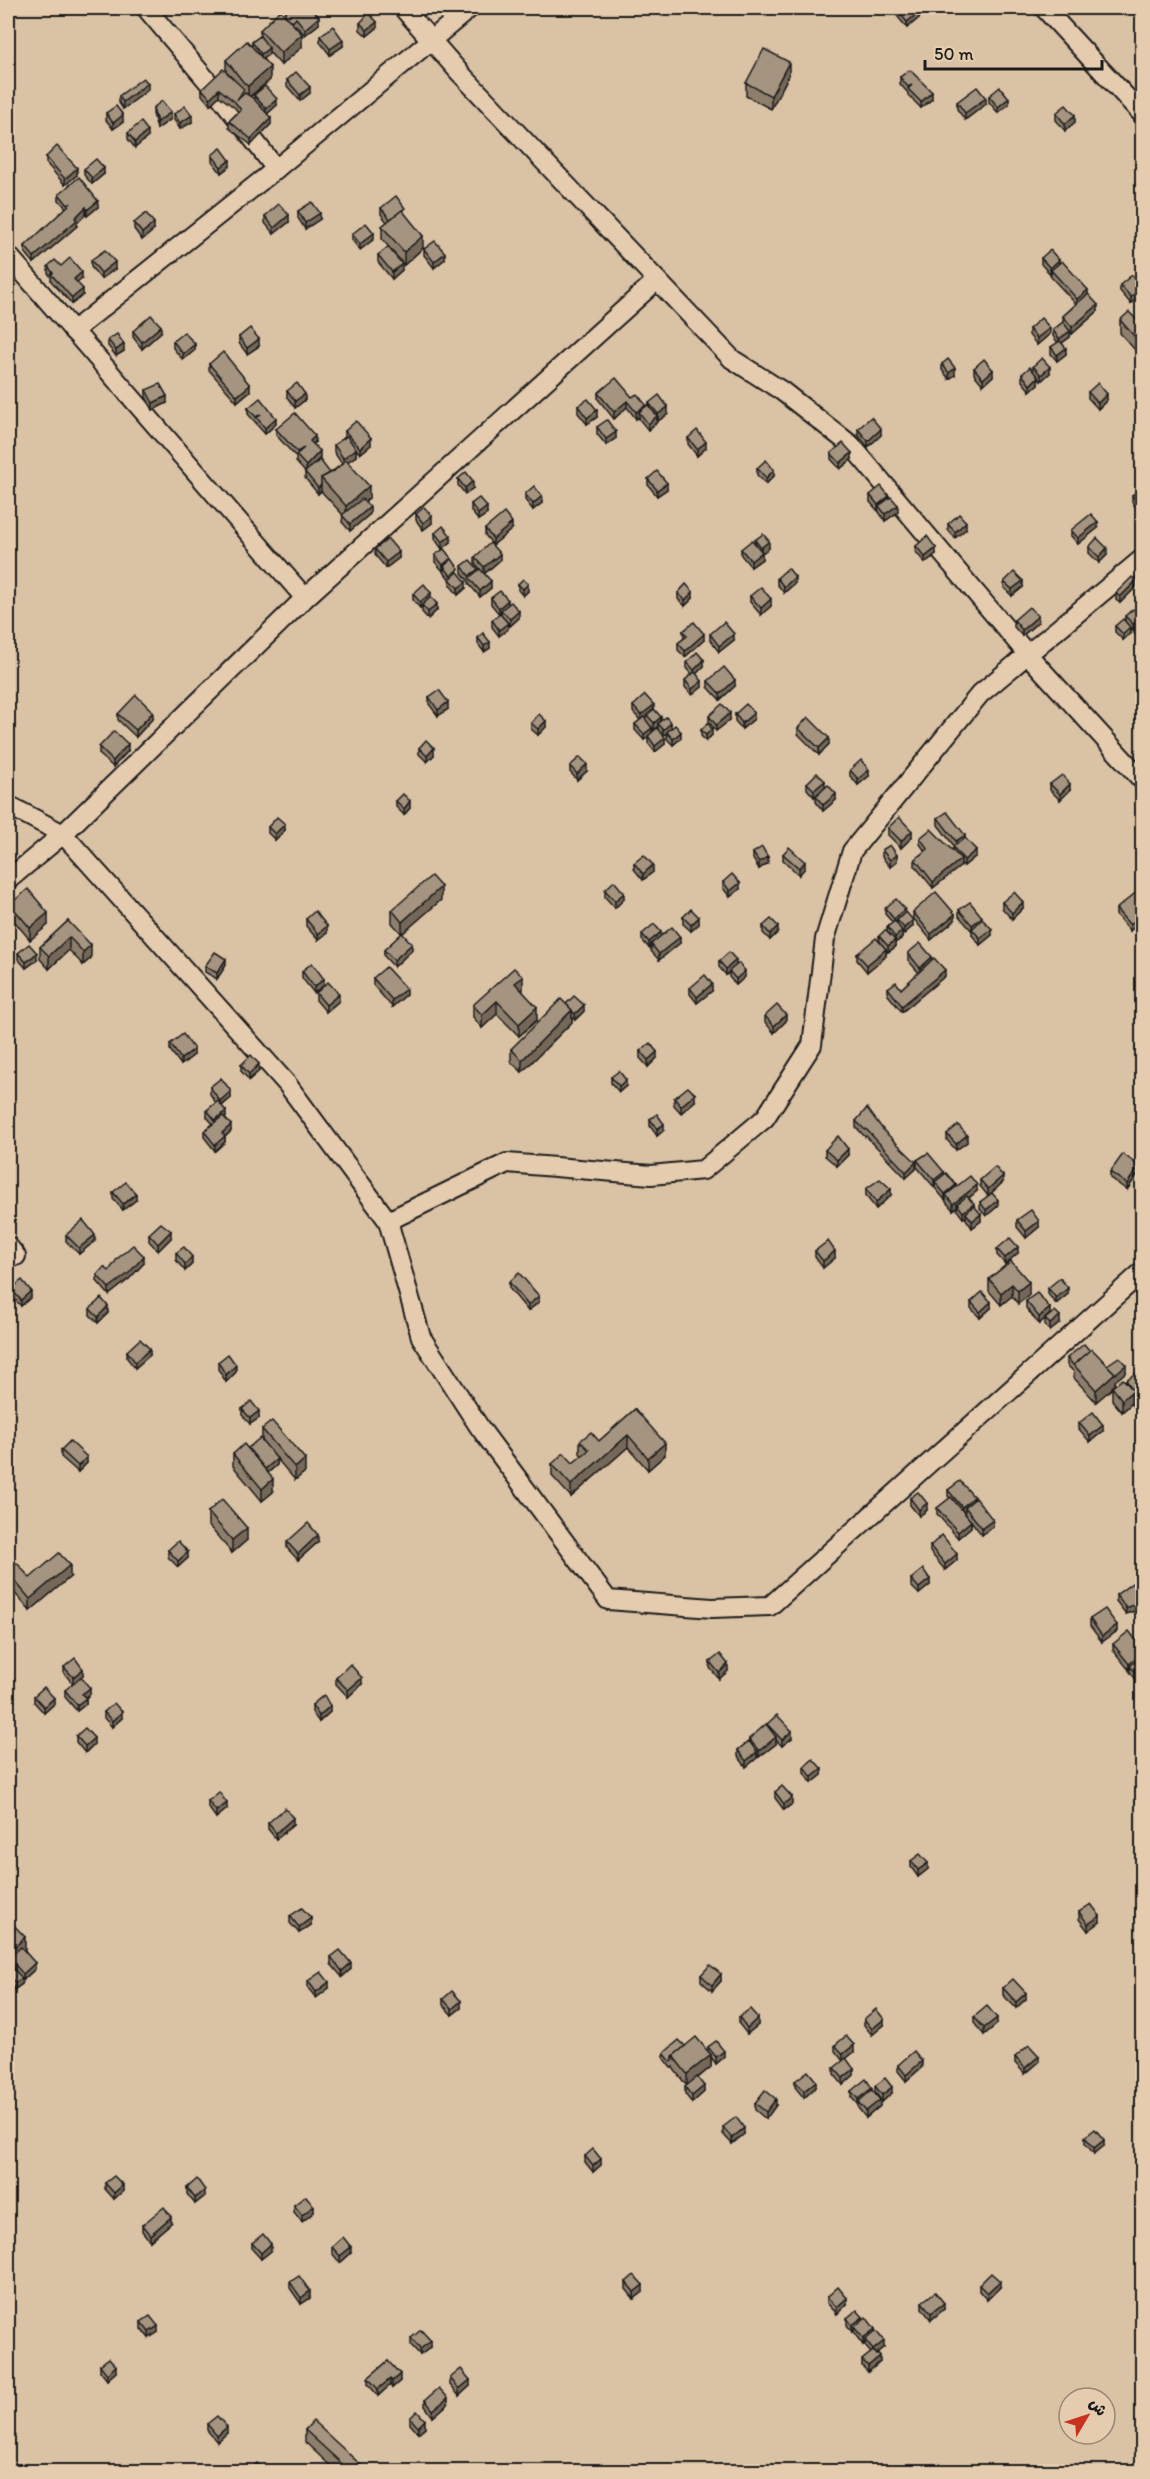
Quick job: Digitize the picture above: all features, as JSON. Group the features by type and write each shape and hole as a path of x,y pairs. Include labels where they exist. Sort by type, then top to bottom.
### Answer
{"street":[{"path":"146,8 220,96 276,169"},
{"path":"403,8 732,359 782,391 851,445 1029,656 1143,780"},
{"path":"74,331 276,169 470,8"},
{"path":"1044,8 1143,114"},
{"path":"8,255 305,598"},
{"path":"8,880 63,834 305,598 657,280"},
{"path":"388,1221 507,1163 651,1175 703,1170 765,1118 812,1045 825,939 852,851 980,694 1029,656 1143,559"},
{"path":"8,805 63,834 287,1084 388,1221 422,1337 480,1428 608,1600 712,1608 770,1606 1143,1272"}],"building":[{"path":"289,8 311,8 319,17 305,29 296,18 293,22 284,14"},
{"path":"895,8 916,8 919,12 907,22"},
{"path":"280,10 302,34 281,53 260,30"},
{"path":"369,13 377,22 367,30 360,23"},
{"path":"333,26 343,40 330,49 320,36"},
{"path":"260,36 269,48 261,54 252,42"},
{"path":"247,41 270,67 248,86 226,60"},
{"path":"764,49 789,62 771,96 746,83"},
{"path":"223,69 244,89 237,100 245,93 253,98 271,118 251,139 229,121 241,110 235,102 219,89 210,98 202,89"},
{"path":"910,70 932,92 921,102 908,89 912,85 908,87 900,77"},
{"path":"296,72 310,87 300,95 287,80"},
{"path":"143,78 148,83 123,102 119,96"},
{"path":"265,86 277,99 266,109 254,95"},
{"path":"977,87 986,98 965,113 957,102"},
{"path":"1000,87 1009,98 998,107 989,96"},
{"path":"162,101 171,112 157,122 153,108"},
{"path":"1066,105 1075,115 1065,124 1056,113"},
{"path":"116,106 123,115 113,123 106,113"},
{"path":"185,106 192,115 180,123 174,114"},
{"path":"141,122 148,131 135,142 128,133"},
{"path":"57,146 77,168 65,179 46,157"},
{"path":"221,148 230,160 221,167 212,155"},
{"path":"96,159 104,168 92,178 84,169"},
{"path":"79,177 98,201 87,210 86,207 75,218 77,220 34,257 25,246 71,203 68,205 59,194"},
{"path":"396,196 405,208 390,219 381,208"},
{"path":"312,202 320,213 305,223 298,211"},
{"path":"279,204 289,215 274,228 265,216"},
{"path":"402,210 423,236 404,252 382,226"},
{"path":"146,213 154,223 142,233 134,223"},
{"path":"366,223 374,233 360,244 352,234"},
{"path":"435,241 445,253 434,262 424,249"},
{"path":"388,247 402,264 392,272 378,255"},
{"path":"105,250 115,262 101,273 91,260"},
{"path":"1050,250 1059,260 1050,268 1041,258"},
{"path":"70,258 82,272 74,279 83,289 72,298 51,274 53,273 48,266 55,260 61,266"},
{"path":"1062,261 1088,290 1077,299 1051,270"},
{"path":"1132,275 1142,287 1131,297 1120,285"},
{"path":"1088,294 1098,305 1072,327 1063,316"},
{"path":"1129,312 1143,326 1143,346 1120,320"},
{"path":"151,315 161,326 142,342 133,331"},
{"path":"1041,318 1050,328 1037,338 1029,329"},
{"path":"1063,322 1070,331 1059,339 1053,330"},
{"path":"250,328 259,339 247,348 239,337"},
{"path":"184,332 195,344 183,354 173,341"},
{"path":"117,334 124,344 116,350 108,340"},
{"path":"1060,341 1066,348 1057,355 1051,347"},
{"path":"223,352 250,385 237,396 209,364"},
{"path":"1042,358 1050,367 1041,375 1033,366"},
{"path":"948,359 955,368 949,373 942,364"},
{"path":"984,359 993,370 983,379 974,368"},
{"path":"1030,367 1038,377 1030,385 1022,374"},
{"path":"616,378 632,397 637,394 646,405 636,412 627,401 614,412 598,393"},
{"path":"297,383 305,394 295,401 287,391"},
{"path":"1098,383 1107,394 1098,403 1088,392"},
{"path":"160,384 167,396 153,403 146,390"},
{"path":"659,395 668,407 658,414 649,403"},
{"path":"260,398 276,418 265,428 257,418 261,414 256,417 248,408"},
{"path":"588,399 597,410 587,418 578,406"},
{"path":"648,405 657,416 648,424 639,412"},
{"path":"295,413 315,436 310,441 320,451 306,466 296,455 304,448 297,452 276,429"},
{"path":"871,417 881,429 868,441 858,429"},
{"path":"607,420 616,432 606,439 597,427"},
{"path":"356,421 371,438 360,448 345,431"},
{"path":"697,430 706,442 697,449 688,438"},
{"path":"347,436 356,449 343,458 334,445"},
{"path":"843,443 852,453 840,463 831,453"},
{"path":"320,460 330,473 321,478 321,485 318,488 305,472"},
{"path":"346,460 369,486 346,506 321,478 333,472"},
{"path":"766,460 774,470 766,478 757,468"},
{"path":"657,471 667,483 657,490 648,479"},
{"path":"466,472 473,481 465,488 458,479"},
{"path":"534,486 542,496 533,504 525,494"},
{"path":"881,486 889,496 878,505 870,495"},
{"path":"1143,488 1143,500 1137,503 1132,495"},
{"path":"891,497 898,505 885,514 879,506"},
{"path":"479,498 487,507 478,514 471,504"},
{"path":"362,499 370,507 350,524 342,515"},
{"path":"424,507 432,516 423,523 416,514"},
{"path":"504,513 512,523 493,539 485,529"},
{"path":"959,514 966,522 955,532 948,524"},
{"path":"1091,514 1098,522 1078,538 1071,530"},
{"path":"443,526 451,536 442,542 435,533"},
{"path":"763,534 769,541 761,548 755,540"},
{"path":"927,536 936,548 925,557 916,546"},
{"path":"1097,538 1107,548 1099,557 1089,547"},
{"path":"388,539 399,552 386,562 375,549"},
{"path":"752,540 762,552 751,561 741,549"},
{"path":"490,543 500,554 484,567 475,557"},
{"path":"444,549 451,558 443,565 435,555"},
{"path":"452,559 459,569 451,576 444,566"},
{"path":"470,560 478,569 469,576 462,566"},
{"path":"788,568 795,577 784,587 777,578"},
{"path":"480,569 491,581 480,591 469,578"},
{"path":"458,572 466,582 458,588 450,579"},
{"path":"1014,572 1023,581 1012,589 1004,582"},
{"path":"1132,577 1136,581 1120,597 1116,593"},
{"path":"523,579 528,584 523,589 518,584"},
{"path":"424,584 431,593 420,602 413,594"},
{"path":"686,584 693,592 685,600 678,593"},
{"path":"761,587 771,599 761,608 750,596"},
{"path":"500,591 508,600 499,608 491,598"},
{"path":"431,597 437,604 428,612 422,605"},
{"path":"511,602 519,611 510,619 501,610"},
{"path":"1029,607 1038,616 1022,630 1014,620"},
{"path":"1133,609 1141,617 1133,624 1125,616"},
{"path":"500,614 508,623 499,630 492,620"},
{"path":"1123,619 1130,627 1123,634 1115,626"},
{"path":"1143,620 1143,636 1134,627"},
{"path":"694,622 704,634 685,651 678,643 687,636 683,631"},
{"path":"724,622 734,634 719,646 710,634"},
{"path":"483,633 490,642 484,646 478,638"},
{"path":"697,652 704,660 694,670 687,662"},
{"path":"724,667 735,680 720,694 708,681"},
{"path":"695,672 702,681 692,689 685,680"},
{"path":"439,690 448,702 438,710 429,697"},
{"path":"136,695 153,712 136,730 118,714"},
{"path":"645,695 654,705 641,715 633,706"},
{"path":"722,704 730,713 716,725 709,716"},
{"path":"746,704 754,713 742,723 735,714"},
{"path":"654,709 661,717 654,723 647,715"},
{"path":"539,714 546,721 538,729 531,723"},
{"path":"644,717 652,728 644,734 635,724"},
{"path":"666,717 671,723 663,730 658,723"},
{"path":"808,717 829,738 819,748 798,728"},
{"path":"708,723 712,729 706,735 701,730"},
{"path":"675,725 681,732 673,739 667,732"},
{"path":"657,728 665,738 655,746 648,736"},
{"path":"114,731 128,744 113,761 99,747"},
{"path":"426,740 434,748 427,756 419,748"},
{"path":"580,757 587,764 577,774 570,766"},
{"path":"861,760 869,770 858,779 850,770"},
{"path":"817,773 825,781 814,790 807,783"},
{"path":"1062,775 1070,784 1060,794 1050,784"},
{"path":"828,785 836,794 823,805 816,796"},
{"path":"403,794 410,801 404,809 396,801"},
{"path":"947,812 965,835 956,841 938,818"},
{"path":"277,817 285,824 275,834 268,827"},
{"path":"899,817 912,831 901,841 888,828"},
{"path":"931,829 961,859 933,882 915,859 928,849 920,838"},
{"path":"965,838 976,850 964,860 953,847"},
{"path":"890,845 897,855 890,860 882,850"},
{"path":"762,847 768,857 759,862 753,853"},
{"path":"789,847 805,862 799,868 783,854"},
{"path":"644,855 653,865 643,874 634,863"},
{"path":"732,874 740,883 730,891 723,882"},
{"path":"431,876 441,887 402,922 392,910"},
{"path":"614,881 624,893 615,901 605,890"},
{"path":"28,889 48,913 30,928 10,904"},
{"path":"1139,890 1143,894 1143,914 1130,925 1116,909"},
{"path":"936,892 955,914 931,934 913,912"},
{"path":"1014,892 1023,902 1012,913 1002,902"},
{"path":"896,899 905,909 894,919 885,908"},
{"path":"970,902 982,917 972,925 959,910"},
{"path":"691,909 699,917 691,925 683,917"},
{"path":"315,911 327,926 318,934 306,919"},
{"path":"906,912 913,920 904,928 897,920"},
{"path":"771,919 778,926 770,934 763,926"},
{"path":"982,919 992,929 980,938 972,929"},
{"path":"68,921 91,945 83,952 69,937 49,956 40,947"},
{"path":"895,921 902,931 895,937 887,927"},
{"path":"654,924 661,932 649,942 642,934"},
{"path":"672,927 680,937 659,954 651,944"},
{"path":"885,930 895,940 888,946 879,936"},
{"path":"402,933 412,944 394,960 384,950"},
{"path":"876,938 886,949 867,965 857,954"},
{"path":"920,943 932,957 920,968 908,953"},
{"path":"29,944 37,953 26,962 18,953"},
{"path":"215,952 226,959 217,973 205,966"},
{"path":"729,952 736,960 726,969 719,961"},
{"path":"934,958 945,970 902,1006 888,988 896,982 901,989"},
{"path":"312,963 324,979 314,987 302,971"},
{"path":"739,963 745,971 736,979 729,971"},
{"path":"386,967 406,989 392,1000 373,978"},
{"path":"514,968 523,977 515,983 537,1007 519,1024 497,1001 482,1015 473,1005"},
{"path":"705,975 712,984 697,997 690,988"},
{"path":"328,982 339,994 326,1005 316,993"},
{"path":"574,996 584,1005 575,1014 566,1004"},
{"path":"561,999 572,1010 522,1060 511,1049"},
{"path":"777,1005 786,1015 774,1026 765,1016"},
{"path":"183,1034 194,1049 181,1059 170,1044"},
{"path":"650,1043 657,1052 648,1060 640,1051"},
{"path":"251,1055 259,1064 249,1074 241,1065"},
{"path":"619,1071 626,1080 619,1086 611,1077"},
{"path":"221,1078 231,1091 220,1101 210,1087"},
{"path":"688,1087 695,1094 681,1106 674,1098"},
{"path":"218,1101 226,1111 215,1120 207,1110"},
{"path":"867,1108 884,1131 916,1162 906,1172 856,1121"},
{"path":"657,1114 664,1124 657,1129 650,1119"},
{"path":"223,1116 231,1125 222,1133 225,1136 215,1145 204,1131"},
{"path":"958,1125 967,1135 956,1144 947,1134"},
{"path":"838,1136 848,1149 837,1160 825,1150"},
{"path":"928,1153 944,1172 934,1180 917,1160"},
{"path":"1123,1154 1139,1166 1127,1184 1110,1172"},
{"path":"995,1167 1003,1176 988,1189 980,1180"},
{"path":"946,1173 956,1185 945,1194 935,1182"},
{"path":"970,1176 977,1185 953,1204 946,1195"},
{"path":"880,1179 891,1189 876,1202 866,1189"},
{"path":"126,1182 136,1194 123,1204 113,1192"},
{"path":"992,1193 998,1200 986,1210 980,1202"},
{"path":"967,1196 974,1204 963,1212 957,1204"},
{"path":"974,1206 981,1214 972,1221 966,1213"},
{"path":"1031,1210 1039,1221 1026,1231 1017,1220"},
{"path":"83,1220 95,1235 79,1248 66,1235"},
{"path":"161,1223 171,1231 158,1244 149,1234"},
{"path":"1010,1238 1018,1247 1005,1258 997,1249"},
{"path":"828,1241 835,1251 823,1261 815,1251"},
{"path":"133,1245 144,1256 129,1273 109,1288 97,1275 104,1267 109,1271 117,1259"},
{"path":"184,1247 192,1257 185,1264 176,1253"},
{"path":"1011,1261 1029,1282 1018,1291 1012,1284 1001,1293 989,1279"},
{"path":"519,1273 539,1296 528,1305 509,1282"},
{"path":"1060,1278 1068,1288 1056,1298 1048,1288"},
{"path":"22,1280 31,1291 21,1300 11,1289"},
{"path":"982,1292 991,1302 980,1312 971,1302"},
{"path":"1037,1293 1050,1308 1039,1317 1026,1301"},
{"path":"101,1298 108,1306 98,1317 90,1309"},
{"path":"1055,1311 1060,1316 1050,1324 1045,1319"},
{"path":"140,1339 150,1349 135,1362 127,1351"},
{"path":"1084,1344 1090,1351 1074,1365 1076,1368 1067,1358"},
{"path":"1092,1349 1115,1373 1096,1390 1074,1365"},
{"path":"228,1354 236,1365 226,1375 218,1362"},
{"path":"1119,1357 1126,1365 1115,1374 1107,1365"},
{"path":"1136,1373 1142,1381 1133,1390 1126,1380"},
{"path":"1123,1379 1133,1390 1143,1381 1143,1402 1131,1392 1122,1400 1112,1387"},
{"path":"251,1401 259,1411 250,1418 242,1409"},
{"path":"635,1409 665,1443 648,1458 628,1435 571,1485 552,1464 564,1453 573,1463 589,1450 580,1441 591,1432 599,1441"},
{"path":"1093,1412 1103,1425 1090,1436 1079,1423"},
{"path":"272,1421 305,1459 295,1468 262,1429"},
{"path":"260,1438 277,1459 265,1469 248,1448"},
{"path":"70,1441 87,1457 78,1466 61,1450"},
{"path":"244,1444 273,1479 262,1489 233,1454"},
{"path":"960,1481 974,1497 962,1507 948,1490"},
{"path":"918,1492 927,1503 919,1510 910,1498"},
{"path":"951,1497 971,1521 958,1532 937,1508"},
{"path":"976,1498 993,1520 982,1528 965,1507"},
{"path":"222,1499 247,1528 232,1540 208,1512"},
{"path":"308,1523 318,1535 298,1554 287,1542"},
{"path":"942,1535 957,1554 945,1564 930,1546"},
{"path":"178,1541 188,1552 178,1561 168,1550"},
{"path":"59,1553 70,1565 30,1599 8,1573 17,1563 30,1578"},
{"path":"923,1569 930,1579 919,1588 911,1579"},
{"path":"1132,1583 1143,1596 1143,1601 1126,1608 1116,1595"},
{"path":"1105,1609 1117,1625 1102,1636 1090,1619"},
{"path":"1129,1631 1143,1649 1143,1653 1129,1664 1113,1644"},
{"path":"720,1654 728,1664 719,1673 710,1662"},
{"path":"1143,1655 1143,1676 1140,1677 1130,1666"},
{"path":"75,1658 83,1669 73,1677 64,1667"},
{"path":"350,1664 362,1678 348,1690 336,1678"},
{"path":"81,1677 90,1688 82,1694 86,1698 77,1705 65,1690"},
{"path":"44,1687 54,1698 44,1707 34,1696"},
{"path":"324,1695 330,1706 319,1716 312,1705"},
{"path":"114,1703 122,1712 112,1721 104,1712"},
{"path":"777,1715 792,1731 782,1740 767,1724"},
{"path":"766,1724 776,1737 759,1751 749,1739"},
{"path":"85,1728 94,1738 85,1746 76,1736"},
{"path":"749,1741 757,1752 746,1761 738,1750"},
{"path":"813,1759 822,1769 812,1777 804,1767"},
{"path":"782,1786 792,1797 784,1804 775,1792"},
{"path":"219,1792 227,1803 216,1811 208,1801"},
{"path":"285,1808 293,1818 276,1833 268,1823"},
{"path":"920,1854 928,1863 918,1870 911,1861"},
{"path":"1091,1904 1100,1916 1088,1924 1079,1912"},
{"path":"302,1908 311,1918 299,1927 290,1916"},
{"path":"8,1919 25,1937 8,1953"},
{"path":"21,1947 35,1963 23,1974 9,1958"},
{"path":"340,1950 351,1963 342,1971 331,1957"},
{"path":"710,1965 721,1974 712,1985 701,1975"},
{"path":"11,1966 22,1978 15,1983 8,1974"},
{"path":"321,1972 329,1982 316,1992 308,1981"},
{"path":"1013,1979 1026,1993 1016,2002 1003,1988"},
{"path":"452,1991 461,2001 452,2009 443,1999"},
{"path":"987,2006 997,2018 984,2028 974,2017"},
{"path":"750,2009 758,2018 747,2028 739,2017"},
{"path":"876,2009 884,2019 872,2029 864,2019"},
{"path":"846,2036 854,2045 843,2054 835,2045"},
{"path":"696,2037 711,2055 687,2074 673,2056"},
{"path":"679,2040 685,2046 673,2056 671,2062 664,2053"},
{"path":"716,2041 724,2051 716,2057 708,2047"},
{"path":"1029,2045 1039,2056 1025,2068 1015,2057"},
{"path":"914,2051 922,2061 906,2075 898,2065"},
{"path":"846,2058 854,2069 843,2078 834,2068"},
{"path":"808,2071 816,2081 804,2091 795,2081"},
{"path":"697,2077 704,2086 692,2096 685,2087"},
{"path":"885,2078 892,2087 882,2095 875,2086"},
{"path":"866,2079 872,2088 858,2099 851,2091"},
{"path":"765,2090 776,2099 766,2112 755,2103"},
{"path":"872,2090 880,2100 866,2111 858,2102"},
{"path":"736,2117 744,2128 732,2138 723,2127"},
{"path":"1095,2129 1104,2140 1094,2148 1085,2137"},
{"path":"593,2149 601,2159 593,2166 585,2156"},
{"path":"114,2176 123,2185 114,2193 105,2183"},
{"path":"197,2179 205,2190 195,2198 187,2188"},
{"path":"306,2196 314,2206 302,2215 294,2205"},
{"path":"164,2207 171,2217 150,2235 142,2225"},
{"path":"263,2234 271,2244 261,2253 252,2243"},
{"path":"343,2237 351,2247 340,2256 332,2247"},
{"path":"991,2273 1000,2281 987,2293 979,2285"},
{"path":"634,2275 643,2285 634,2292 626,2282"},
{"path":"299,2276 310,2291 301,2298 290,2282"},
{"path":"838,2287 847,2298 837,2307 827,2297"},
{"path":"935,2292 944,2303 931,2313 922,2302"},
{"path":"857,2310 863,2317 852,2325 847,2318"},
{"path":"150,2316 158,2326 149,2332 141,2322"},
{"path":"866,2317 875,2329 863,2338 854,2327"},
{"path":"421,2330 431,2341 420,2349 411,2338"},
{"path":"876,2331 884,2341 873,2350 865,2340"},
{"path":"873,2351 880,2356 868,2366 862,2360"},
{"path":"109,2358 116,2366 107,2374 100,2365"},
{"path":"388,2361 400,2374 378,2389 368,2378"},
{"path":"461,2369 470,2380 459,2389 450,2378"},
{"path":"439,2388 448,2398 433,2410 425,2400"},
{"path":"417,2411 425,2420 418,2427 410,2418"},
{"path":"217,2416 227,2427 217,2436 207,2424"},
{"path":"313,2421 363,2467 360,2472 351,2472 305,2430"},
{"path":"257,2463 265,2472 247,2472"}]}
